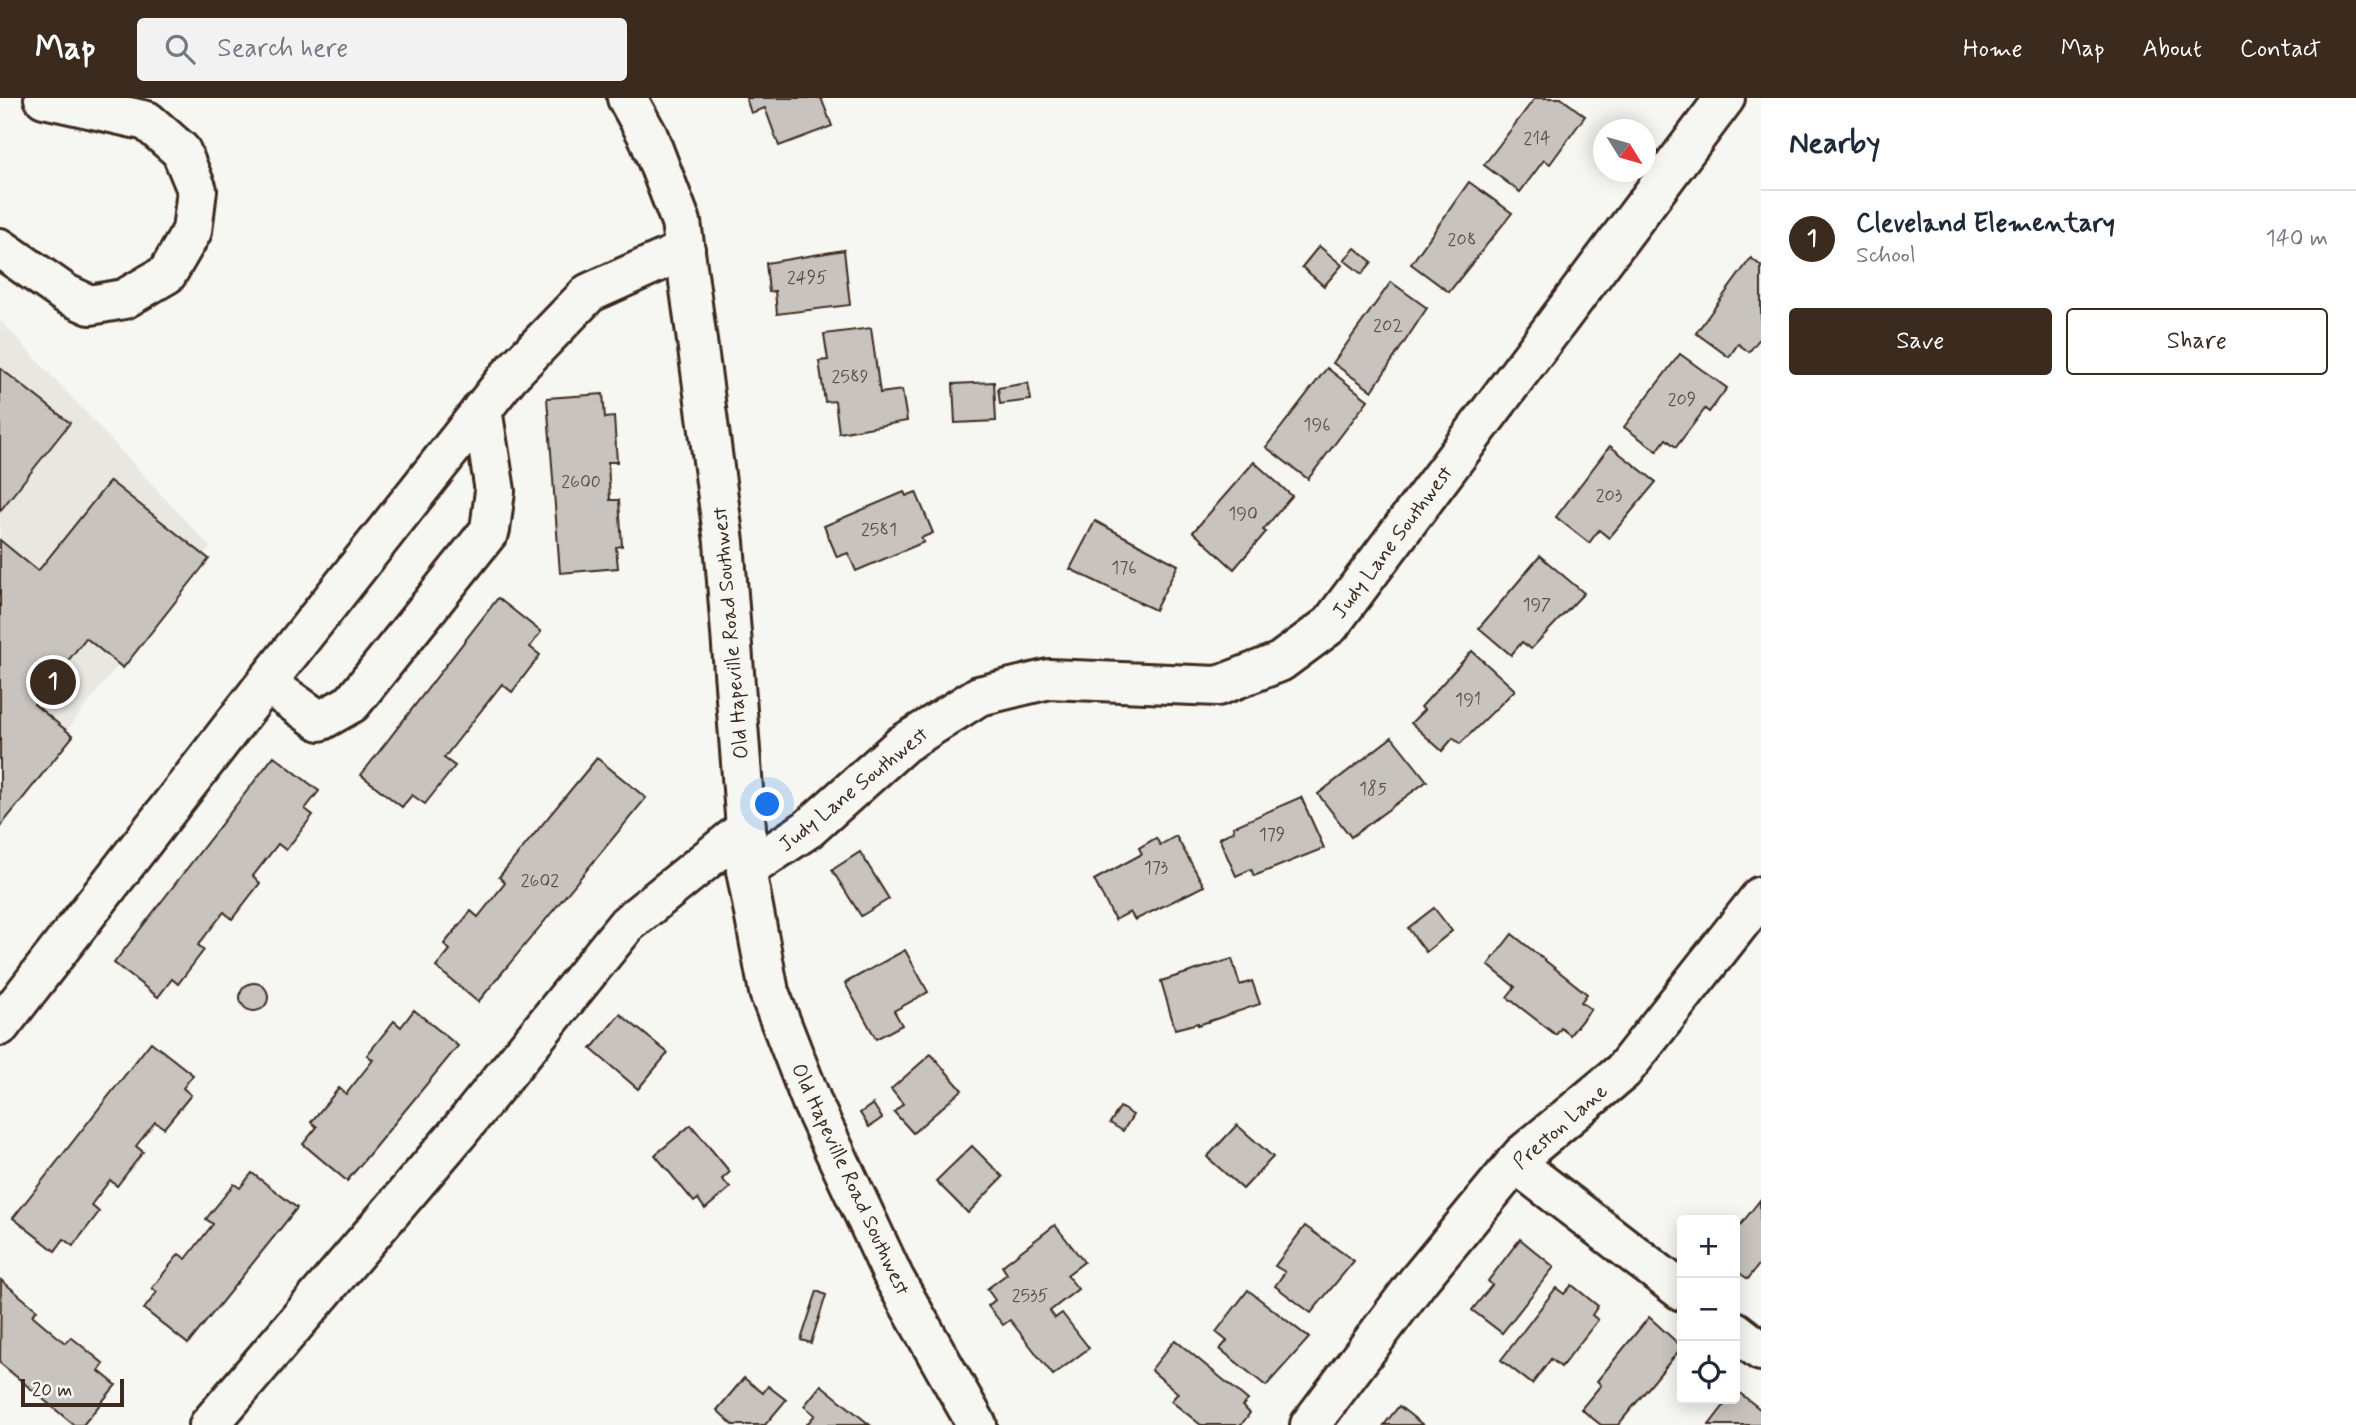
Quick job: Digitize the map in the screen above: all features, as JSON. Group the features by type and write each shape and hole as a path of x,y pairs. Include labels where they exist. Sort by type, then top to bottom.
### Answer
{"street":[{"path":"0,248 66,294 90,305 124,299 167,274 192,230 197,190 181,151 147,121 44,98"},
{"name":"Old Hapeville Road Southwest","path":"627,98 648,136 681,222 724,542 746,828 746,870 769,992 813,1105 894,1278 977,1425"},
{"name":"Judy Lane Southwest","path":"746,870 808,829 903,744 979,696 1049,679 1218,686 1280,662 1331,625 1725,98"},
{"path":"0,1026 482,409 589,293 685,250"},
{"path":"266,683 320,721 352,703 473,552 490,530 495,491 482,409"},
{"path":"209,1425 458,1132 627,924 746,828"},
{"name":"Preston Lane","path":"1310,1425 1418,1281 1515,1163 1623,1071 1761,896"},
{"path":"1515,1163 1677,1287"},
{"path":"1740,1335 1761,1351"}],"shaded area":[{"path":"0,320 210,547 0,816"}],"building":[{"path":"746,98 821,98 832,126 779,146 765,108 751,113"},
{"path":"1535,98 1561,98 1585,116 1550,164 1544,160 1520,192 1484,165"},
{"path":"1469,182 1512,213 1449,292 1411,264"},
{"path":"1319,246 1342,265 1324,286 1302,267"},
{"path":"1355,248 1372,262 1362,274 1344,260"},
{"path":"844,250 850,305 777,314 775,291 769,292 766,263"},
{"path":"1751,258 1761,266 1761,337 1749,352 1738,344 1729,357 1696,333"},
{"path":"1391,282 1427,308 1372,391 1333,363"},
{"path":"871,328 880,393 902,390 907,421 839,433 835,401 825,402 819,361 828,360 824,334"},
{"path":"1680,354 1727,388 1709,412 1705,409 1676,447 1666,439 1657,451 1624,427"},
{"path":"0,368 70,423 0,511"},
{"path":"1327,368 1368,400 1308,479 1266,447"},
{"path":"994,382 996,421 955,423 953,384"},
{"path":"1028,383 1031,400 1000,404 998,388"},
{"path":"603,394 605,418 614,417 617,462 608,462 610,500 619,500 622,546 616,547 618,568 560,573 547,398"},
{"path":"1610,446 1656,482 1609,538 1599,530 1589,543 1556,517"},
{"path":"1254,462 1292,496 1234,569 1193,532"},
{"path":"110,481 209,559 123,668 86,638 34,704 73,736 0,827 0,540 38,571"},
{"path":"904,492 906,496 916,492 933,533 921,538 924,542 856,571 848,553 837,557 824,526"},
{"path":"1095,521 1178,565 1155,610 1070,569"},
{"path":"1540,556 1584,593 1531,649 1522,642 1511,655 1479,628"},
{"path":"498,598 541,632 530,647 540,655 512,692 502,684 444,758 455,766 425,804 412,795 402,807 361,775"},
{"path":"1472,651 1515,690 1460,744 1453,738 1442,751 1411,723 1424,710 1421,707"},
{"path":"1392,737 1427,781 1351,837 1318,794"},
{"path":"274,756 319,791 305,809 313,815 286,850 278,844 253,876 260,883 232,919 224,912 198,945 204,950 178,984 172,979 158,997 114,963"},
{"path":"597,758 646,798 478,1002 436,967 450,950 444,944 471,911 478,917 505,883 499,877"},
{"path":"1301,797 1324,848 1254,876 1251,869 1236,876 1219,838 1234,831 1233,827"},
{"path":"1176,836 1204,886 1135,920 1130,912 1115,920 1094,880 1142,854 1139,848 1156,838 1160,845"},
{"path":"860,852 889,899 861,916 832,870"},
{"path":"1434,908 1452,931 1426,952 1408,928"},
{"path":"1512,934 1587,994 1581,1002 1591,1009 1570,1035 1561,1028 1556,1035 1507,997 1515,987 1488,965"},
{"path":"905,950 928,992 894,1011 902,1025 876,1039 845,983"},
{"path":"1232,959 1240,985 1252,981 1260,1004 1198,1025 1175,1029 1161,981"},
{"path":"254,983 264,987 268,997 264,1007 254,1011 244,1007 240,997 244,987"},
{"path":"414,1010 458,1046 347,1181 303,1144 317,1127 311,1122 339,1088 346,1094 373,1060 367,1055 394,1021 401,1027"},
{"path":"620,1014 668,1053 638,1089 591,1049"},
{"path":"151,1042 193,1075 183,1088 191,1095 164,1128 155,1122 136,1146 143,1152 117,1186 110,1180 91,1205 99,1212 73,1246 64,1239 55,1251 13,1218"},
{"path":"931,1054 962,1090 913,1133 894,1112 903,1104 891,1089"},
{"path":"873,1104 882,1118 869,1127 860,1113"},
{"path":"1120,1107 1133,1115 1123,1131 1110,1123"},
{"path":"691,1125 730,1172 722,1179 730,1188 705,1209 698,1199 694,1202 655,1155"},
{"path":"1237,1125 1273,1157 1243,1189 1207,1157"},
{"path":"972,1146 1003,1177 968,1213 936,1181"},
{"path":"252,1173 297,1208 188,1344 144,1309 157,1292 152,1288 179,1254 186,1259 213,1224 206,1219 234,1184 240,1188"},
{"path":"1760,1200 1761,1262 1748,1279 1740,1273 1740,1226"},
{"path":"1055,1225 1084,1262 1067,1275 1078,1289 1050,1311 1055,1318 1062,1313 1089,1348 1053,1375 1010,1320 1003,1325 988,1306 995,1300 987,1289 1007,1274 1002,1266"},
{"path":"1305,1226 1354,1261 1311,1313 1275,1286 1285,1272 1275,1266"},
{"path":"1520,1239 1554,1267 1502,1333 1472,1310 1492,1285 1488,1281"},
{"path":"1,1280 37,1310 32,1315 65,1343 71,1337 104,1364 99,1371 116,1385 83,1425 74,1425 0,1363"},
{"path":"1572,1285 1598,1306 1592,1315 1598,1320 1561,1367 1551,1359 1532,1384 1501,1360 1556,1288 1564,1294"},
{"path":"1248,1290 1309,1338 1266,1386 1220,1349 1227,1341 1216,1332"},
{"path":"817,1291 826,1295 811,1343 801,1340"},
{"path":"1649,1317 1677,1342 1677,1353 1618,1425 1601,1425 1581,1409 1601,1385 1597,1381"},
{"path":"1175,1340 1248,1400 1242,1406 1250,1413 1241,1425 1201,1425 1171,1401 1178,1393 1151,1370"},
{"path":"744,1378 763,1393 768,1386 786,1400 765,1425 733,1425 717,1410"},
{"path":"821,1385 870,1425 806,1425 815,1415 804,1406"},
{"path":"1740,1393 1761,1410 1761,1425 1709,1425 1725,1404 1740,1404"},
{"path":"1399,1406 1423,1425 1384,1425"}],"place":[{"name":"Cleveland Elementary","path":"53,682"}]}
